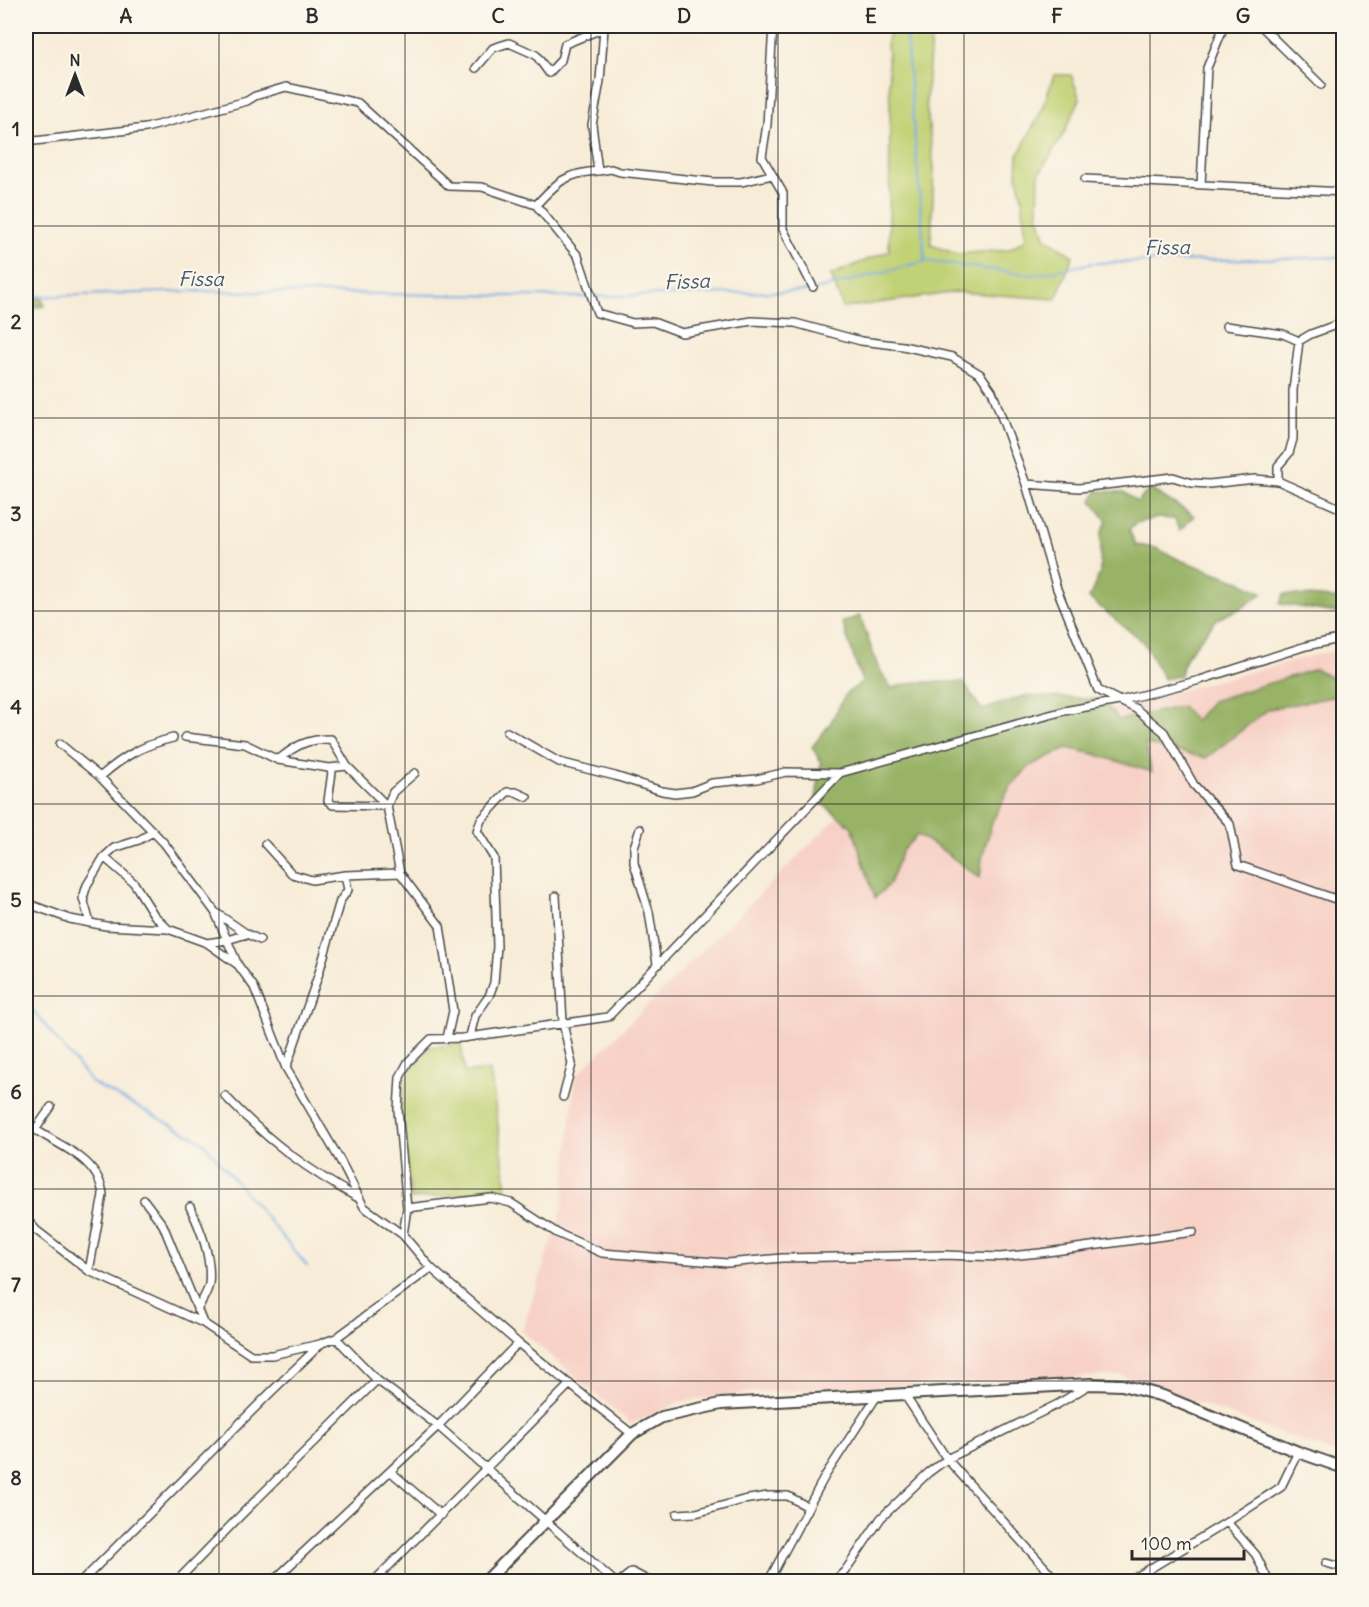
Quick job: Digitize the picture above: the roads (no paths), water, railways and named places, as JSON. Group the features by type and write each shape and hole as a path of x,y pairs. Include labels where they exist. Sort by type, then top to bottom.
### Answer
{"main road":[{"path":"485,1581 632,1434 662,1417 685,1410 721,1404 1091,1384 1122,1385 1146,1390 1298,1452 1344,1468"}],"street":[{"path":"773,26 767,124 762,158 783,193 783,229 813,287"},
{"path":"1201,185 1207,68 1224,26"},
{"path":"1261,26 1321,85"},
{"path":"476,68 493,48 509,43 536,55 549,73 561,60 565,44 605,27 600,81 592,124 598,171"},
{"path":"26,142 146,129 247,101 255,96 286,87 358,103 449,186 483,187 536,205 578,256 597,313 633,323 653,322 681,333 752,321 795,323 861,340 903,346 952,357 980,374 992,391 1026,484 1057,589 1098,690 1136,709 1164,732 1194,785 1230,824 1238,865 1344,902"},
{"path":"536,205 557,183 581,172 611,169 620,172 713,182 741,182 772,175"},
{"path":"1085,179 1344,192"},
{"path":"1299,341 1344,322"},
{"path":"1226,326 1283,334 1299,341"},
{"path":"1278,481 1278,466 1289,453 1293,439 1293,390 1299,341"},
{"path":"1026,484 1079,488 1173,477 1192,483 1209,484 1255,479 1278,481 1344,510"},
{"path":"507,732 559,762 675,793 692,791 712,783 757,779 786,772 840,773 1064,711 1119,701 1200,680 1306,646 1344,638"},
{"path":"185,737 245,744 278,760 330,768 347,766"},
{"path":"100,777 139,749 151,743 174,738"},
{"path":"278,760 290,750 313,739 331,739 347,766 387,806 400,873 440,926 453,1011 447,1038"},
{"path":"60,744 100,777 164,843 215,912 238,965 254,987 286,1068 340,1160 364,1208 403,1234 431,1268 518,1343 632,1434"},
{"path":"330,768 332,772 328,801 333,806 387,806"},
{"path":"387,806 393,792 415,773"},
{"path":"403,1234 407,1208 398,1110 400,1077 408,1062 431,1040 608,1017 840,773"},
{"path":"470,1036 475,1016 489,996 494,983 497,946 494,858 477,831 481,820 507,792 516,792 527,797"},
{"path":"640,829 634,847 634,863 649,912 657,964"},
{"path":"90,923 83,898 87,885 104,857 114,848 139,840 153,832"},
{"path":"265,844 292,874 312,880 345,875 400,873"},
{"path":"104,857 134,883 154,915 168,929"},
{"path":"286,1068 318,976 340,901 348,890 345,875"},
{"path":"556,896 563,1023 572,1064 563,1097"},
{"path":"26,903 70,919 106,926 168,929 207,943 238,965"},
{"path":"215,912 260,940"},
{"path":"207,943 247,934"},
{"path":"225,1096 296,1161 360,1199"},
{"path":"35,1130 51,1107"},
{"path":"26,1123 89,1163 102,1186 103,1196 88,1271"},
{"path":"407,1208 491,1198 511,1203 557,1233 602,1253 727,1263 782,1258 920,1255 1000,1257 1193,1232"},
{"path":"144,1200 164,1225 203,1323"},
{"path":"190,1207 200,1228 207,1253 209,1285 197,1310"},
{"path":"26,1218 36,1230 88,1271 203,1323 250,1355 272,1355 336,1338 431,1268"},
{"path":"336,1338 377,1380 438,1426 486,1470 617,1581 632,1572 651,1581"},
{"path":"81,1581 322,1343"},
{"path":"277,1580 438,1426 518,1343"},
{"path":"176,1581 377,1380"},
{"path":"373,1581 570,1384"},
{"path":"833,1581 845,1571 881,1518 946,1459 1058,1404 1091,1384"},
{"path":"904,1394 946,1459 1058,1581"},
{"path":"768,1581 825,1476 877,1396"},
{"path":"1128,1581 1281,1487 1298,1452"},
{"path":"390,1471 441,1515"},
{"path":"677,1514 696,1513 743,1500 768,1496 788,1496 808,1507"},
{"path":"1227,1522 1256,1555 1269,1581"},
{"path":"1326,1563 1344,1568"}],"waterway":[{"path":"911,26 906,35 925,261"},
{"name":"Fissa","path":"26,297 196,291 583,297 811,291 926,261 1033,275 1093,263 1344,257"},
{"path":"26,1002 92,1083 202,1141 307,1266"}]}
